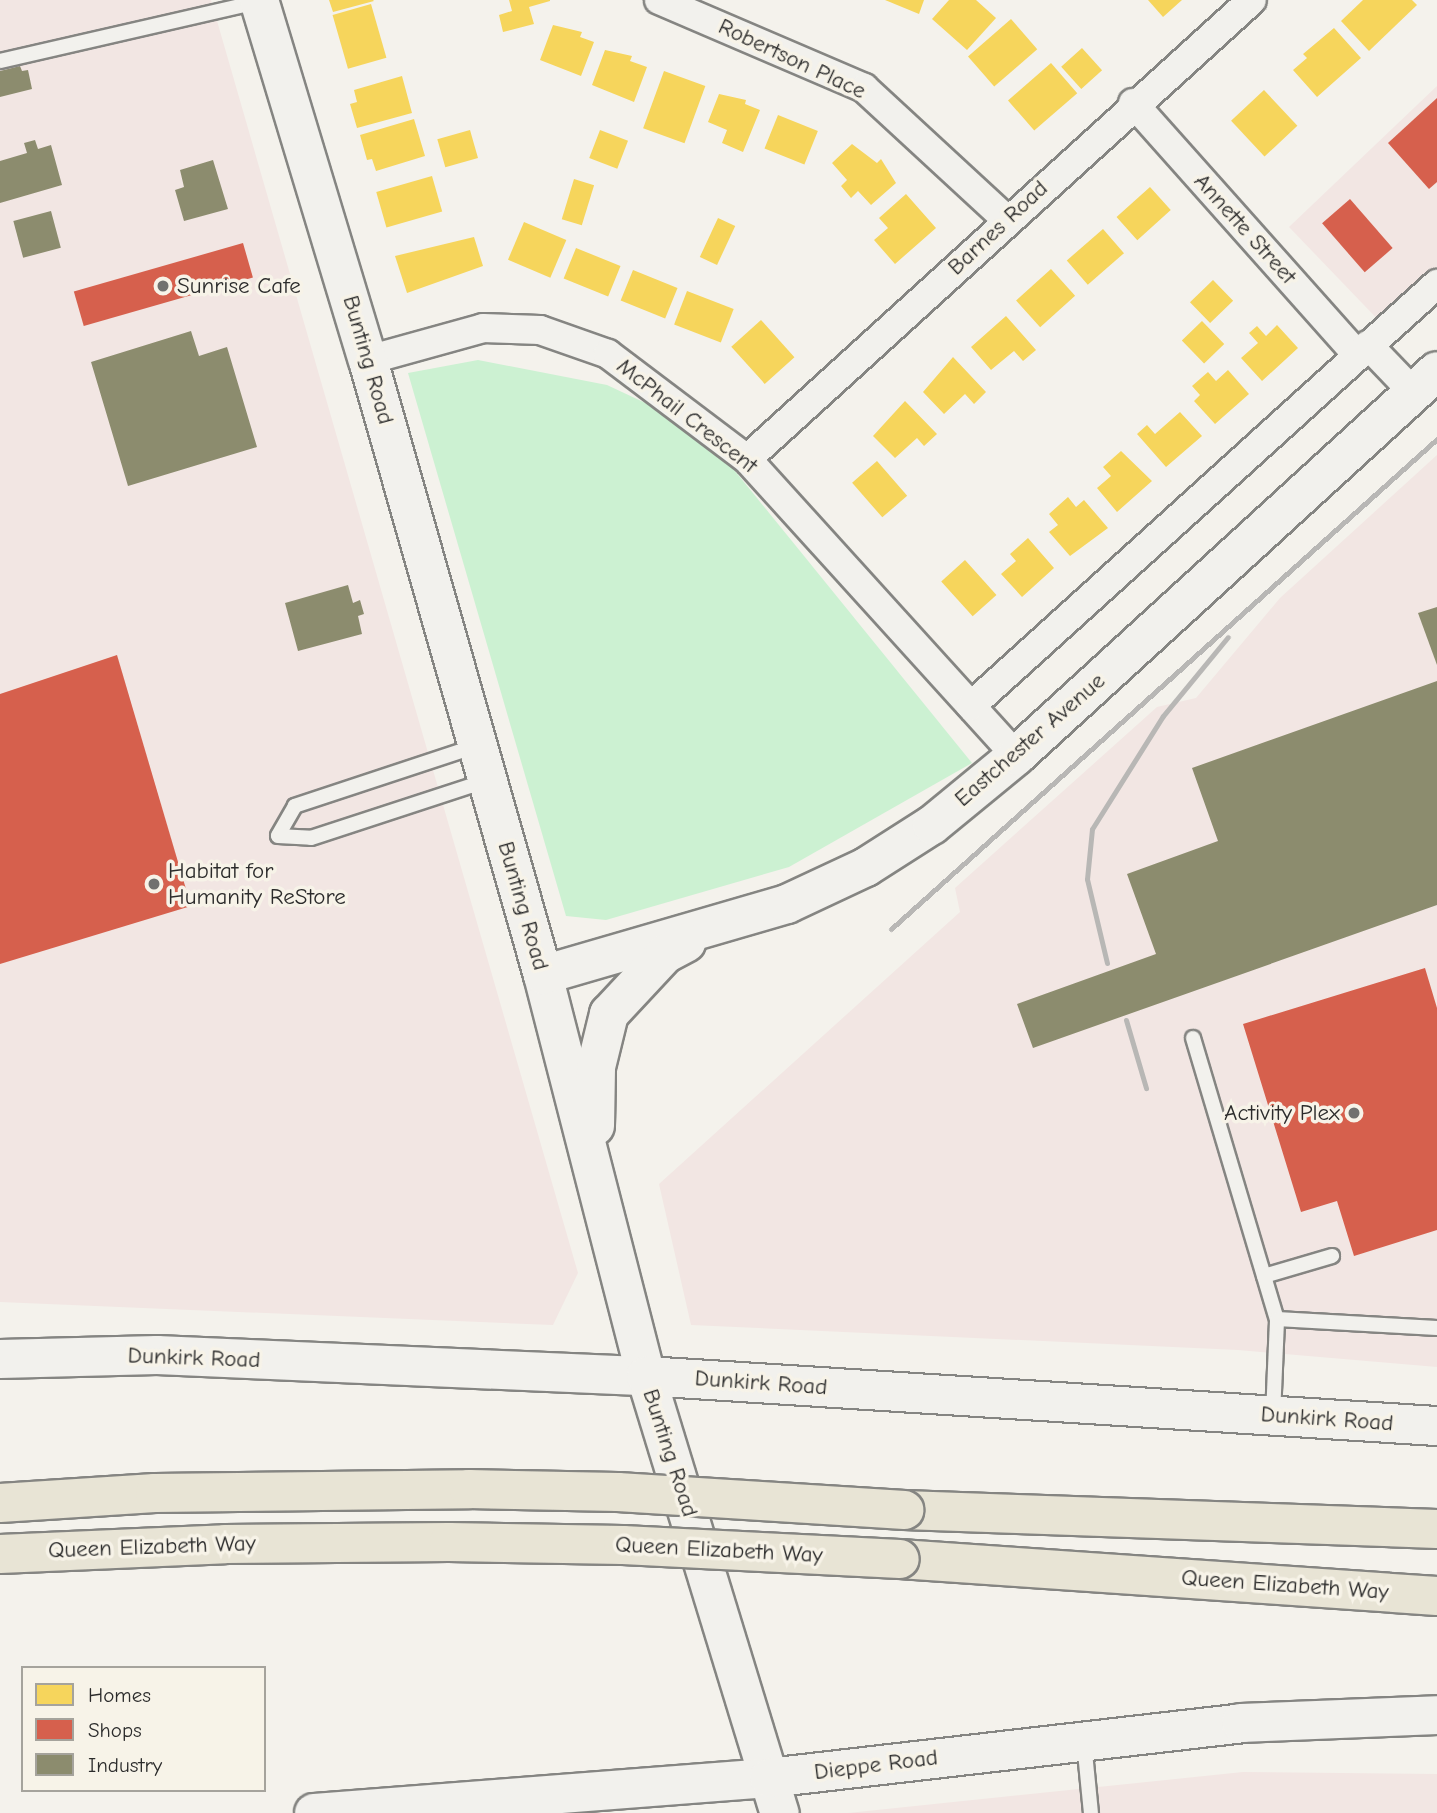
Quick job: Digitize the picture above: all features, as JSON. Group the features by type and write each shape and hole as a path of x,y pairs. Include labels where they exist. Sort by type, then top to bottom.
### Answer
{"highway":[{"path":"0,1503 155,1493 469,1489 618,1492 904,1510 1437,1529"},
{"name":"Queen Elizabeth Way","path":"0,1553 238,1544 449,1542 624,1545 900,1559 1437,1595"}],"street":[{"name":"Robertson Place","path":"659,0 864,88 1007,220"},
{"name":"Barnes Road","path":"747,458 1133,103 1252,0"},
{"name":"Bunting Road","path":"259,1 368,360 543,975 646,1376 774,1796"},
{"name":"Annette Street","path":"1133,103 1363,349 1425,381"},
{"path":"971,705 1437,284"},
{"name":"McPhail Crescent","path":"368,360 483,328 540,330 608,354 747,458 1016,756"},
{"name":"Eastchester Avenue","path":"543,975 787,904 866,867 932,825 1016,756 1425,381"},
{"path":"598,1195 594,1101 596,1067 609,1014 665,954 706,928"},
{"name":"Dunkirk Road","path":"0,1359 157,1355 646,1376 1437,1426"},
{"name":"Dieppe Road","path":"314,1813 774,1796 1084,1741 1288,1719 1437,1715"}],"lane":[{"path":"0,61 259,1"},
{"path":"482,763 311,838 278,836 295,806 482,763"},
{"path":"1194,1038 1277,1319 1273,1416"},
{"path":"1264,1276 1332,1256"},
{"path":"1277,1319 1437,1328"},
{"path":"1084,1741 1091,1813"}],"shaded area":[{"path":"0,0 211,0 578,1273 553,1325 0,1302"},
{"path":"1437,86 1437,280 1386,328 1289,227"},
{"path":"1437,455 1437,1367 1238,1350 691,1325 659,1184 960,912 955,888 1157,707 1196,698 1280,598"},
{"path":"1243,1772 1437,1774 1437,1813 848,1813"}],"green space":[{"path":"478,360 607,385 701,429 972,763 789,867 606,920 566,916 408,373"}],"building: Homes":[{"path":"329,0 373,0 374,1 333,12"},
{"path":"509,0 550,1 529,7 534,24 503,32 499,15 512,11"},
{"path":"885,0 924,0 919,14"},
{"path":"949,0 976,0 996,18 967,50 932,19"},
{"path":"1148,0 1182,0 1163,17"},
{"path":"1363,0 1412,0 1417,5 1369,51 1341,21"},
{"path":"371,4 386,58 348,69 333,15"},
{"path":"1011,19 1037,49 994,87 968,56"},
{"path":"553,25 582,32 580,37 594,42 581,76 540,60"},
{"path":"1334,28 1361,58 1317,97 1293,70 1307,58 1303,54"},
{"path":"1082,48 1102,70 1081,89 1061,67"},
{"path":"605,50 632,56 630,61 647,67 634,102 592,85"},
{"path":"1051,63 1077,93 1034,131 1008,100"},
{"path":"664,71 705,86 684,143 643,128"},
{"path":"402,76 412,113 357,128 350,104 357,102 354,90"},
{"path":"1264,90 1297,126 1265,157 1231,121"},
{"path":"719,94 746,100 745,104 760,110 743,152 722,143 727,130 708,122"},
{"path":"778,115 818,131 804,164 765,148"},
{"path":"414,119 425,156 376,171 372,159 367,160 360,135"},
{"path":"470,130 478,158 445,167 437,139"},
{"path":"600,130 628,141 617,169 589,158"},
{"path":"852,144 877,163 881,159 896,183 871,205 858,191 851,198 841,186 847,180 832,163"},
{"path":"432,176 442,212 386,228 376,192"},
{"path":"574,179 594,185 582,225 562,219"},
{"path":"1150,187 1171,210 1137,240 1117,217"},
{"path":"906,194 936,228 895,264 874,240 888,228 879,218"},
{"path":"718,218 735,226 717,265 700,257"},
{"path":"524,222 566,240 550,278 508,260"},
{"path":"1103,229 1124,253 1088,285 1067,260"},
{"path":"474,237 483,266 407,293 395,256"},
{"path":"576,248 621,266 608,297 564,279"},
{"path":"1051,269 1075,296 1040,327 1016,300"},
{"path":"633,270 678,288 665,319 621,301"},
{"path":"1213,280 1233,301 1210,323 1190,302"},
{"path":"687,291 734,309 721,343 674,325"},
{"path":"1006,316 1036,350 1023,361 1014,351 991,370 971,347"},
{"path":"761,320 794,357 765,384 731,347"},
{"path":"1202,321 1224,344 1204,363 1182,340"},
{"path":"1277,325 1298,348 1262,381 1241,358 1258,343 1249,333 1257,326 1266,336"},
{"path":"953,357 986,392 974,404 965,394 944,414 923,392"},
{"path":"1228,370 1249,394 1215,424 1194,401 1200,395 1192,386 1208,372 1216,381"},
{"path":"905,401 937,434 924,446 917,438 895,458 873,436"},
{"path":"1180,412 1202,436 1166,467 1137,434 1147,425 1155,434"},
{"path":"1121,451 1152,481 1117,512 1097,488 1111,476 1103,467"},
{"path":"877,461 907,496 882,517 852,483"},
{"path":"1068,497 1076,507 1084,500 1108,528 1070,556 1049,532 1058,525 1049,514"},
{"path":"1028,538 1054,568 1022,597 1001,574 1016,561 1010,554"},
{"path":"965,560 996,595 973,616 941,581"}],"building: Shops":[{"path":"1437,98 1437,182 1429,189 1388,143"},
{"path":"1350,199 1393,248 1365,272 1322,223"},
{"name":"Sunrise Cafe","path":"243,243 253,278 84,326 74,292"},
{"path":"117,655 191,906 0,964 0,694"},
{"name":"Activity Plex","path":"1425,968 1437,1008 1437,1230 1354,1256 1337,1201 1301,1212 1243,1024"}],"building: Industry":[{"path":"20,66 22,71 28,70 32,89 0,97 0,71"},
{"path":"35,140 38,149 51,145 62,185 0,203 0,161 27,153 24,143"},
{"path":"213,160 228,209 184,221 175,190 184,187 180,170"},
{"path":"51,211 61,248 23,258 13,221"},
{"path":"191,331 199,356 227,347 257,447 128,486 91,362"},
{"path":"348,585 353,603 360,600 364,614 358,616 362,634 298,651 285,603"},
{"path":"1437,607 1437,665 1418,613"},
{"path":"1437,681 1437,905 1033,1048 1017,1004 1156,954 1127,874 1218,841 1192,768"}],"railway":[{"path":"891,929 1437,439"},
{"path":"1107,963 1087,879 1092,829 1163,716 1228,637"},
{"path":"1126,1020 1146,1088"}],"place":[{"name":"Sunrise Cafe","path":"163,286"},
{"name":"Habitat for Humanity ReStore","path":"154,884"},
{"name":"Activity Plex","path":"1354,1113"}]}
